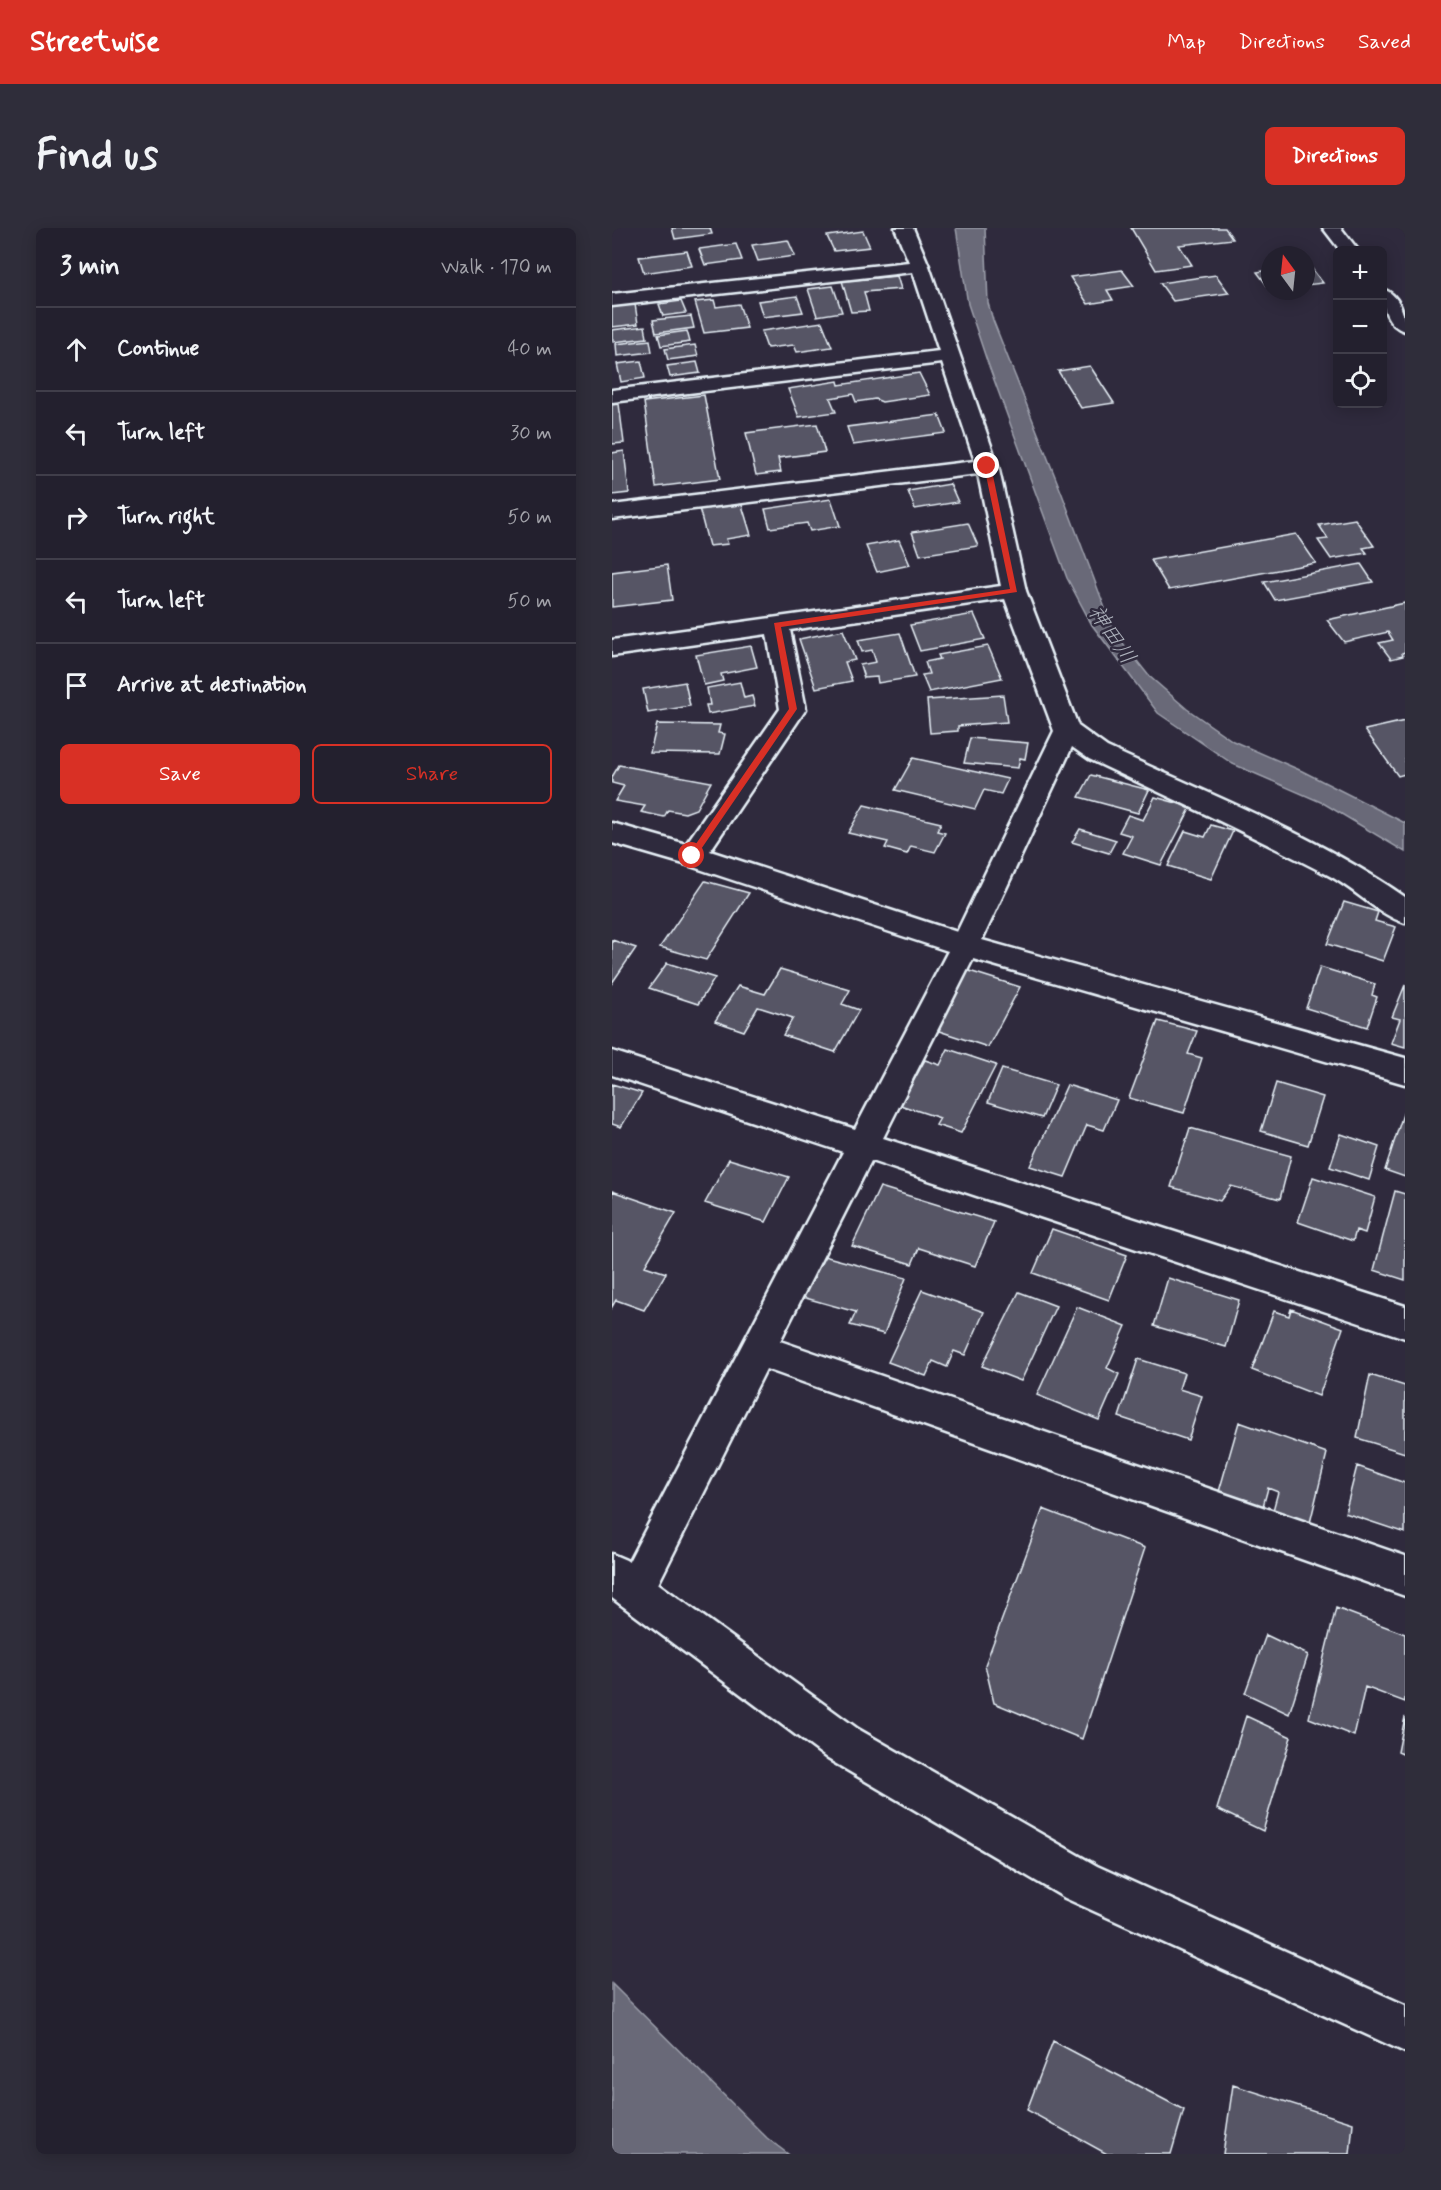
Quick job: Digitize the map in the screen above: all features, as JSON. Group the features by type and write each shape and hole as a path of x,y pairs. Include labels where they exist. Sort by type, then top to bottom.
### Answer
{"street":[{"path":"904,228 920,266 987,466 1014,591 1067,731 1098,753 1294,845 1356,877 1405,912"},
{"path":"1332,228 1346,246"},
{"path":"612,300 920,266"},
{"path":"1387,300 1405,325"},
{"path":"612,396 951,356"},
{"path":"612,512 987,466"},
{"path":"612,648 1014,591"},
{"path":"692,856 793,709 777,625"},
{"path":"1067,731 965,946 758,1350 623,1582 843,1744 1081,1882 1405,2029"},
{"path":"612,833 692,856 965,946 1405,1071"},
{"path":"612,1063 1405,1322"},
{"path":"758,1350 1405,1576"}],"water":[{"name":"神田川","path":"956,228 985,228 988,303 993,320 1114,632 1149,676 1187,709 1233,741 1302,771 1405,823 1405,852 1323,803 1233,764 1158,713 1092,625 1067,578 986,358 968,304"},
{"path":"612,1984 767,2138 788,2154 612,2154"}],"building":[{"path":"672,228 710,228 712,234 675,239"},
{"path":"1131,228 1225,228 1233,239 1179,245 1192,265 1156,270"},
{"path":"863,231 870,247 834,251 827,236"},
{"path":"788,240 795,256 758,261 752,245"},
{"path":"736,244 742,260 705,265 699,249"},
{"path":"687,251 692,266 644,273 639,257"},
{"path":"1122,270 1134,286 1107,290 1113,300 1088,304 1070,277"},
{"path":"1315,273 1323,283 1315,284"},
{"path":"1216,275 1229,293 1173,301 1160,283"},
{"path":"897,276 901,289 864,292 869,311 851,312 842,281"},
{"path":"833,286 842,312 817,316 808,289"},
{"path":"797,296 803,312 763,317 758,301"},
{"path":"714,300 716,307 739,304 747,328 704,333 695,302"},
{"path":"681,301 686,313 663,316 659,304"},
{"path":"635,304 638,324 612,327 612,307"},
{"path":"691,316 694,328 656,333 653,320"},
{"path":"822,322 832,347 797,352 794,345 767,348 761,331"},
{"path":"645,326 647,338 613,342 612,330"},
{"path":"687,331 690,342 661,346 658,335"},
{"path":"650,340 652,352 617,356 616,344"},
{"path":"695,345 698,356 668,360 665,349"},
{"path":"641,361 645,378 621,382 617,364"},
{"path":"697,362 700,373 670,377 667,366"},
{"path":"1090,366 1114,403 1081,408 1058,371"},
{"path":"919,373 930,395 882,402 875,399 856,402 853,394 830,398 836,412 799,417 788,389 838,381 839,385"},
{"path":"704,395 720,479 656,487 644,402"},
{"path":"619,404 624,443 612,444 612,405"},
{"path":"939,415 946,433 853,445 847,427"},
{"path":"817,424 825,452 778,458 781,472 756,475 746,433"},
{"path":"624,451 629,493 612,495 612,453"},
{"path":"950,484 958,502 915,509 908,491"},
{"path":"831,499 840,526 810,531 807,523 770,528 765,509"},
{"path":"741,502 751,535 726,539 728,544 709,546 699,508"},
{"path":"1355,519 1374,546 1363,548 1367,553 1331,559 1318,540 1328,539 1319,525"},
{"path":"968,523 978,546 920,555 912,532"},
{"path":"1296,534 1316,563 1169,590 1151,560"},
{"path":"899,540 910,565 877,572 866,546"},
{"path":"1361,564 1373,582 1275,600 1264,582"},
{"path":"667,565 672,600 612,607 612,572"},
{"path":"1405,603 1405,652 1402,653 1403,656 1391,659 1379,643 1393,640 1388,632 1344,642 1327,620"},
{"path":"974,614 985,639 920,651 910,625"},
{"path":"843,630 855,660 845,662 852,681 816,688 799,639"},
{"path":"900,633 915,677 878,683 877,677 864,678 860,665 876,662 872,650 862,652 858,640"},
{"path":"751,646 757,667 721,674 723,681 704,685 696,655"},
{"path":"988,646 1002,678 929,692 922,675 929,674 925,662 940,659 938,655"},
{"path":"685,682 690,706 648,713 643,689"},
{"path":"740,682 744,698 752,696 755,706 708,714 706,705 710,705 707,688"},
{"path":"1003,695 1007,722 958,726 958,731 930,733 927,700"},
{"path":"1405,721 1405,774 1398,776 1365,730"},
{"path":"657,724 720,725 718,733 725,734 720,754 650,753"},
{"path":"970,738 1028,743 1025,759 1020,758 1018,768 964,763"},
{"path":"913,758 1008,779 1001,794 984,790 975,809 895,790"},
{"path":"619,765 711,782 696,809 685,813 668,810 664,817 641,812 645,806 615,801 624,786 612,783 612,777"},
{"path":"1091,775 1149,790 1138,813 1079,797"},
{"path":"1155,797 1191,807 1161,865 1123,853 1132,836 1119,832 1128,815 1143,820"},
{"path":"864,805 941,823 937,831 945,833 935,852 911,846 907,854 885,848 888,842 848,833"},
{"path":"1211,825 1233,831 1211,879 1168,866 1185,831 1205,837"},
{"path":"1080,829 1116,840 1109,853 1072,842"},
{"path":"705,881 749,893 706,960 660,947"},
{"path":"1344,902 1378,912 1375,921 1396,927 1383,961 1327,944"},
{"path":"612,940 636,948 612,983"},
{"path":"667,963 715,978 698,1004 649,988"},
{"path":"1320,967 1375,984 1372,995 1377,997 1367,1027 1306,1008"},
{"path":"780,969 850,990 842,1004 859,1010 835,1052 783,1035 793,1018 758,1007 744,1031 715,1021 738,986 765,994"},
{"path":"966,970 1020,987 988,1047 933,1029"},
{"path":"1405,985 1405,1047 1391,1043 1400,1019 1392,1017"},
{"path":"1158,1021 1197,1031 1188,1054 1202,1058 1184,1113 1129,1098"},
{"path":"948,1049 996,1065 961,1133 936,1125 940,1118 900,1105 925,1060 940,1065"},
{"path":"1002,1069 1056,1085 1042,1118 988,1102"},
{"path":"1276,1083 1323,1097 1308,1145 1261,1131"},
{"path":"612,1084 642,1093 621,1127 612,1124"},
{"path":"1067,1085 1117,1100 1104,1130 1087,1125 1065,1177 1030,1166"},
{"path":"1405,1108 1405,1177 1385,1170"},
{"path":"1190,1128 1291,1156 1280,1199 1231,1186 1220,1201 1171,1187"},
{"path":"1341,1134 1379,1147 1369,1180 1330,1167"},
{"path":"729,1159 789,1177 766,1222 705,1203"},
{"path":"1313,1177 1375,1197 1365,1233 1356,1230 1353,1241 1298,1222"},
{"path":"880,1187 994,1222 975,1266 919,1248 912,1264 852,1246"},
{"path":"612,1191 676,1213 645,1266 666,1273 644,1310 616,1300 612,1307"},
{"path":"1395,1191 1405,1194 1405,1280 1374,1270"},
{"path":"1052,1229 1127,1255 1109,1300 1033,1273"},
{"path":"820,1255 906,1278 884,1334 850,1325 856,1312 802,1297"},
{"path":"1168,1278 1239,1300 1226,1347 1154,1326"},
{"path":"922,1290 984,1312 965,1355 954,1351 947,1367 933,1361 926,1376 888,1362"},
{"path":"1019,1292 1056,1306 1021,1381 982,1366"},
{"path":"1077,1307 1126,1326 1107,1368 1119,1374 1099,1420 1037,1395"},
{"path":"1291,1309 1343,1328 1319,1396 1252,1370 1274,1311 1289,1316"},
{"path":"1138,1359 1184,1373 1179,1389 1202,1396 1188,1440 1119,1417"},
{"path":"1370,1375 1405,1386 1405,1453 1357,1438"},
{"path":"1239,1422 1327,1453 1309,1527 1272,1514 1278,1492 1268,1488 1262,1510 1218,1495"},
{"path":"1357,1466 1405,1483 1405,1533 1345,1513"},
{"path":"1043,1509 1145,1548 1082,1739 994,1703 985,1665"},
{"path":"1336,1608 1405,1634 1405,1702 1365,1687 1354,1736 1309,1718"},
{"path":"1266,1635 1308,1655 1289,1714 1245,1693"},
{"path":"1246,1716 1291,1737 1263,1831 1217,1809"},
{"path":"1405,1717 1405,1755 1398,1752"},
{"path":"1053,2041 1184,2110 1171,2154 1107,2154 1027,2110"},
{"path":"1233,2085 1353,2123 1350,2154 1223,2154"}],"route":[{"path":"692,856 793,709 777,625 1014,591 987,466"}]}
